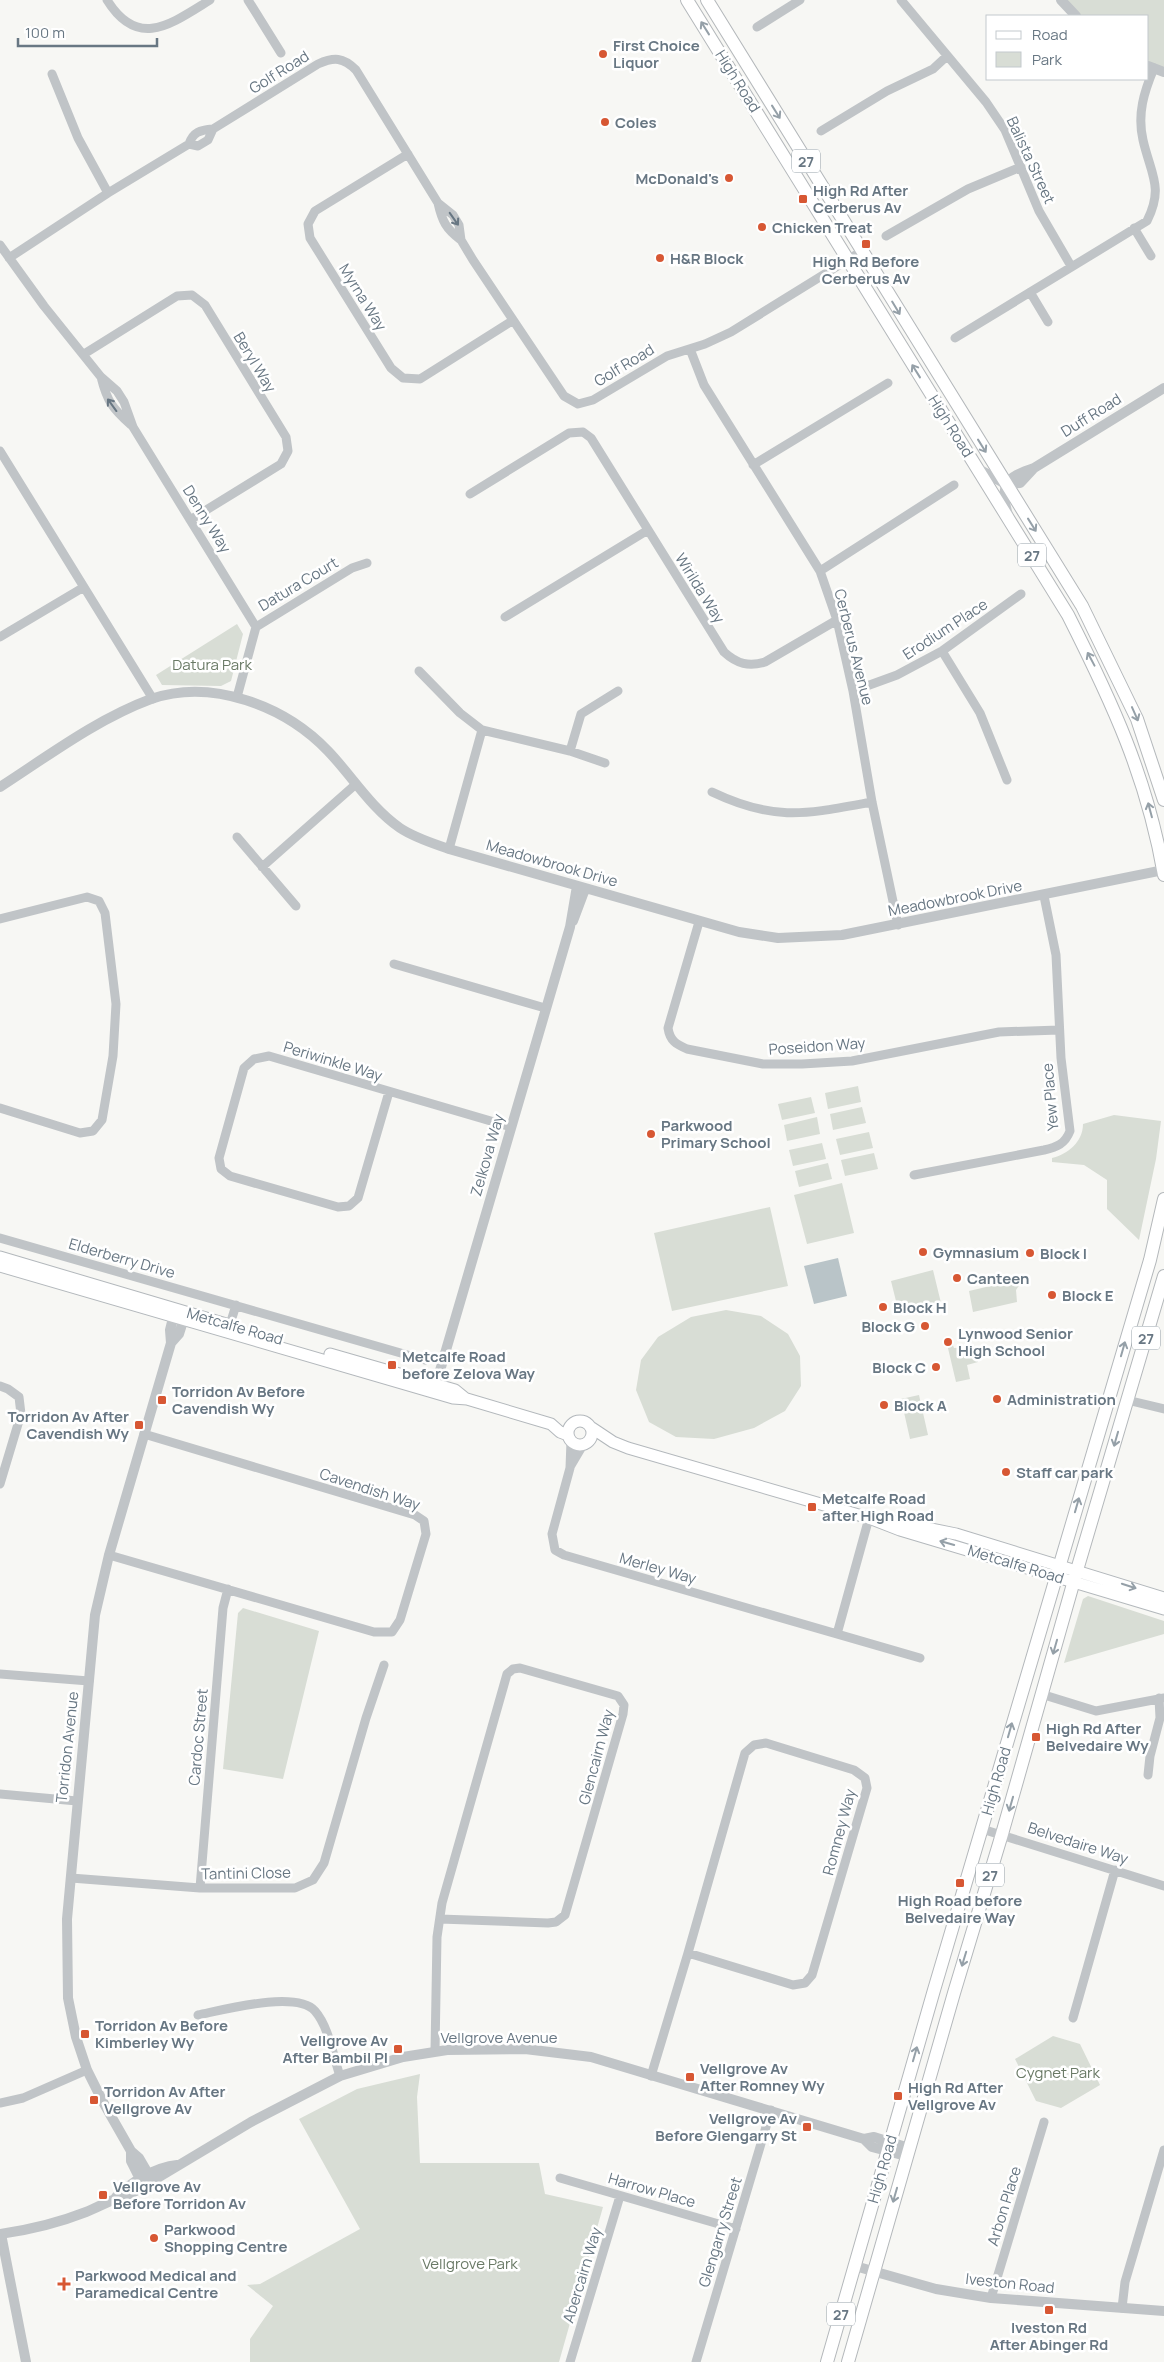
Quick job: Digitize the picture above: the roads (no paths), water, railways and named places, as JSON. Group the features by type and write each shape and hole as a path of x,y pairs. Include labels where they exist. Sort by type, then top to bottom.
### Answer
{"main road":[{"name":"High Road","path":"687,0 1068,615 1117,714 1145,791 1164,872"},
{"name":"High Road","path":"707,0 1074,592 1098,636 1137,719 1164,800"},
{"name":"High Road","path":"827,2362 888,2147 1150,1260 1164,1199"},
{"name":"Metcalfe Road","path":"0,1257 180,1314"},
{"name":"Metcalfe Road","path":"0,1266 229,1328 551,1424 584,1421 613,1442 868,1518 900,1530 1164,1598"},
{"name":"High Road","path":"848,2362 1075,1576 1164,1276"},
{"path":"570,1438 569,1428 573,1423"},
{"name":"Metcalfe Road","path":"551,1424 570,1438 576,1445 613,1442"},
{"path":"585,1444 592,1439 592,1428"},
{"name":"Metcalfe Road","path":"1075,1576 1164,1608"}],"street":[{"path":"107,0 128,24 140,29 155,29 210,0"},
{"path":"248,0 280,53"},
{"path":"757,27 800,0"},
{"name":"Balista Street","path":"902,0 986,102 1005,130 1039,211 1071,266"},
{"path":"1061,0 1075,15"},
{"path":"821,131 887,91 933,69 947,56"},
{"name":"Golf Road","path":"9,258 108,193 188,144 192,136 202,130 213,129 318,64 337,58 347,62 356,70 438,203 453,215 459,225 461,240 512,321 564,396 578,404 593,400 667,356 690,349 731,332 862,251"},
{"path":"955,338 1147,221 1158,209 1162,198 1163,186 1143,142 1140,120 1142,98 1155,69"},
{"path":"52,74 78,138 108,193"},
{"name":"Myrna Way","path":"408,154 315,211 308,224 310,238 391,368 403,378 420,379 512,321"},
{"path":"886,236 968,189 1021,167"},
{"path":"1134,228 1151,256"},
{"name":"Denny Way","path":"0,245 44,306 101,377 117,391 124,402 133,427 256,627"},
{"path":"1030,292 1048,322"},
{"name":"Beryl Way","path":"84,354 176,296 192,294 205,305 286,438 288,451 281,464 190,520"},
{"name":"Cerberus Avenue","path":"690,349 704,385 820,571 837,620 853,691 872,802 898,925"},
{"path":"753,465 888,383"},
{"name":"Duff Road","path":"1006,484 1020,483 1034,468 1164,388"},
{"name":"Wirilda Way","path":"470,494 570,433 583,432 591,438 724,652 734,661 756,665 765,662 837,620"},
{"path":"0,451 154,698"},
{"path":"978,469 1006,484 1005,504 1010,520"},
{"path":"820,571 954,485"},
{"path":"505,618 648,530"},
{"name":"Datura Court","path":"237,697 256,627 352,568 367,563"},
{"path":"0,637 84,587"},
{"name":"Erodium Place","path":"853,691 897,675 942,651 1021,594"},
{"path":"942,651 980,713 1007,780"},
{"path":"419,671 460,713 482,730 570,751 605,763"},
{"path":"570,751 581,714 618,691"},
{"name":"Meadowbrook Drive","path":"0,787 102,722 154,698 207,693 237,697 284,715 308,732 384,816 419,838 449,849 740,932 778,938 842,936 1164,872"},
{"path":"449,849 482,730"},
{"path":"262,867 356,784"},
{"path":"712,792 733,802 772,813 794,814 872,802"},
{"path":"237,837 296,906"},
{"name":"Zelkova Way","path":"434,1388 545,1008 570,927 579,910 581,887"},
{"name":"Yew Place","path":"914,1175 1044,1150 1060,1146 1067,1139 1070,1131 1063,1091 1056,956 1044,896"},
{"path":"0,918 87,897 98,902 106,913 116,1004 113,1056 102,1120 93,1131 80,1133 0,1108"},
{"name":"Poseidon Way","path":"700,922 668,1028 670,1038 687,1049 763,1064 802,1064 852,1061 999,1032 1059,1030"},
{"path":"394,964 545,1008"},
{"name":"Periwinkle Way","path":"389,1092 358,1198 349,1206 338,1207 230,1176 221,1169 219,1158 244,1068 254,1059 269,1056 511,1127"},
{"name":"Elderberry Drive","path":"0,1238 425,1360"},
{"path":"229,1328 236,1305"},
{"name":"Torridon Avenue","path":"146,2181 131,2161 131,2151 87,2070 76,2037 68,1998 67,1919 95,1615 109,1555 171,1343 170,1330 180,1314"},
{"path":"0,1386 19,1397 21,1414 0,1484"},
{"path":"1127,1400 1164,1409"},
{"name":"Cavendish Way","path":"109,1555 374,1632 392,1632 400,1620 426,1534 424,1521 415,1515 144,1434"},
{"name":"Merley Way","path":"570,1438 570,1468 552,1534 556,1550 564,1555 920,1658"},
{"name":"Merley Way","path":"570,1468 585,1444"},
{"path":"837,1634 868,1518"},
{"name":"Cardoc Street","path":"200,1888 223,1608 228,1589"},
{"name":"Tantini Close","path":"71,1878 200,1888 295,1888 313,1880 324,1863 366,1718 384,1665"},
{"name":"Glencairn Way","path":"435,2051 437,1937 440,1919 504,1683 509,1672 520,1668 618,1696 624,1705 623,1714 565,1915 556,1922 548,1923 440,1919"},
{"path":"0,1674 89,1681"},
{"path":"1042,1694 1096,1711 1106,1711 1161,1698 1160,1718 1150,1756 1148,1774"},
{"name":"Romney Way","path":"651,2076 745,1753 754,1745 766,1743 854,1770 865,1778 867,1788 812,1975 805,1982 794,1985 688,1953"},
{"path":"0,1794 77,1801"},
{"name":"Belvedaire Way","path":"982,1829 1164,1886"},
{"path":"1073,2018 1115,1870"},
{"path":"198,2015 254,2004 302,2003 314,2009 321,2020 340,2076"},
{"name":"Vellgrove Avenue","path":"1,2234 57,2222 116,2198 129,2195 146,2181 169,2173 177,2165 340,2076 375,2064 435,2051 526,2049 572,2053 771,2110 864,2139 872,2147 888,2147 908,2152"},
{"path":"0,2103 23,2098 87,2070"},
{"name":"Glengarry Street","path":"696,2362 771,2110"},
{"name":"Arbon Place","path":"990,2298 1044,2122"},
{"path":"1122,2308 1125,2282 1164,2150"},
{"name":"Harrow Place","path":"560,2178 736,2228"},
{"name":"Abercairn Way","path":"570,2362 620,2196"},
{"path":"1,2234 26,2362"},
{"name":"Iveston Road","path":"855,2266 936,2289 990,2298 1164,2311"}],"place":[{"name":"First Choice Liquor","path":"603,54"},
{"name":"Coles","path":"605,122"},
{"name":"McDonald's","path":"729,178"},
{"name":"High Rd After Cerberus Av","path":"803,199"},
{"name":"Chicken Treat","path":"762,227"},
{"name":"High Rd Before Cerberus Av","path":"866,244"},
{"name":"H&R Block","path":"660,258"},
{"name":"Parkwood Primary School","path":"651,1134"},
{"name":"Gymnasium","path":"923,1252"},
{"name":"Block I","path":"1030,1253"},
{"name":"Canteen","path":"957,1278"},
{"name":"Block E","path":"1052,1295"},
{"name":"Block H","path":"883,1307"},
{"name":"Block G","path":"925,1326"},
{"name":"Lynwood Senior High School","path":"948,1342"},
{"name":"Metcalfe Road before Zelova Way","path":"392,1365"},
{"name":"Block C","path":"936,1367"},
{"name":"Administration","path":"997,1399"},
{"name":"Torridon Av Before Cavendish Wy","path":"162,1400"},
{"name":"Block A","path":"884,1405"},
{"name":"Torridon Av After Cavendish Wy","path":"139,1425"},
{"name":"Staff car park","path":"1006,1472"},
{"name":"Metcalfe Road after High Road","path":"812,1507"},
{"name":"High Rd After Belvedaire Wy","path":"1036,1737"},
{"name":"High Road before Belvedaire Way","path":"960,1883"},
{"name":"Torridon Av Before Kimberley Wy","path":"85,2034"},
{"name":"Vellgrove Av After Bambil Pl","path":"398,2049"},
{"name":"Vellgrove Av After Romney Wy","path":"690,2077"},
{"name":"High Rd After Vellgrove Av","path":"898,2096"},
{"name":"Torridon Av After Vellgrove Av","path":"94,2100"},
{"name":"Vellgrove Av Before Glengarry St","path":"807,2127"},
{"name":"Vellgrove Av Before Torridon Av","path":"103,2195"},
{"name":"Parkwood Shopping Centre","path":"154,2238"},
{"name":"Parkwood Medical and Paramedical Centre","path":"64,2284"},
{"name":"Iveston Rd After Abinger Rd","path":"1049,2310"}],"park label":[{"name":"Datura Park","path":"212,664"},
{"name":"Cygnet Park","path":"1058,2072"},
{"name":"Vellgrove Park","path":"470,2263"}]}
